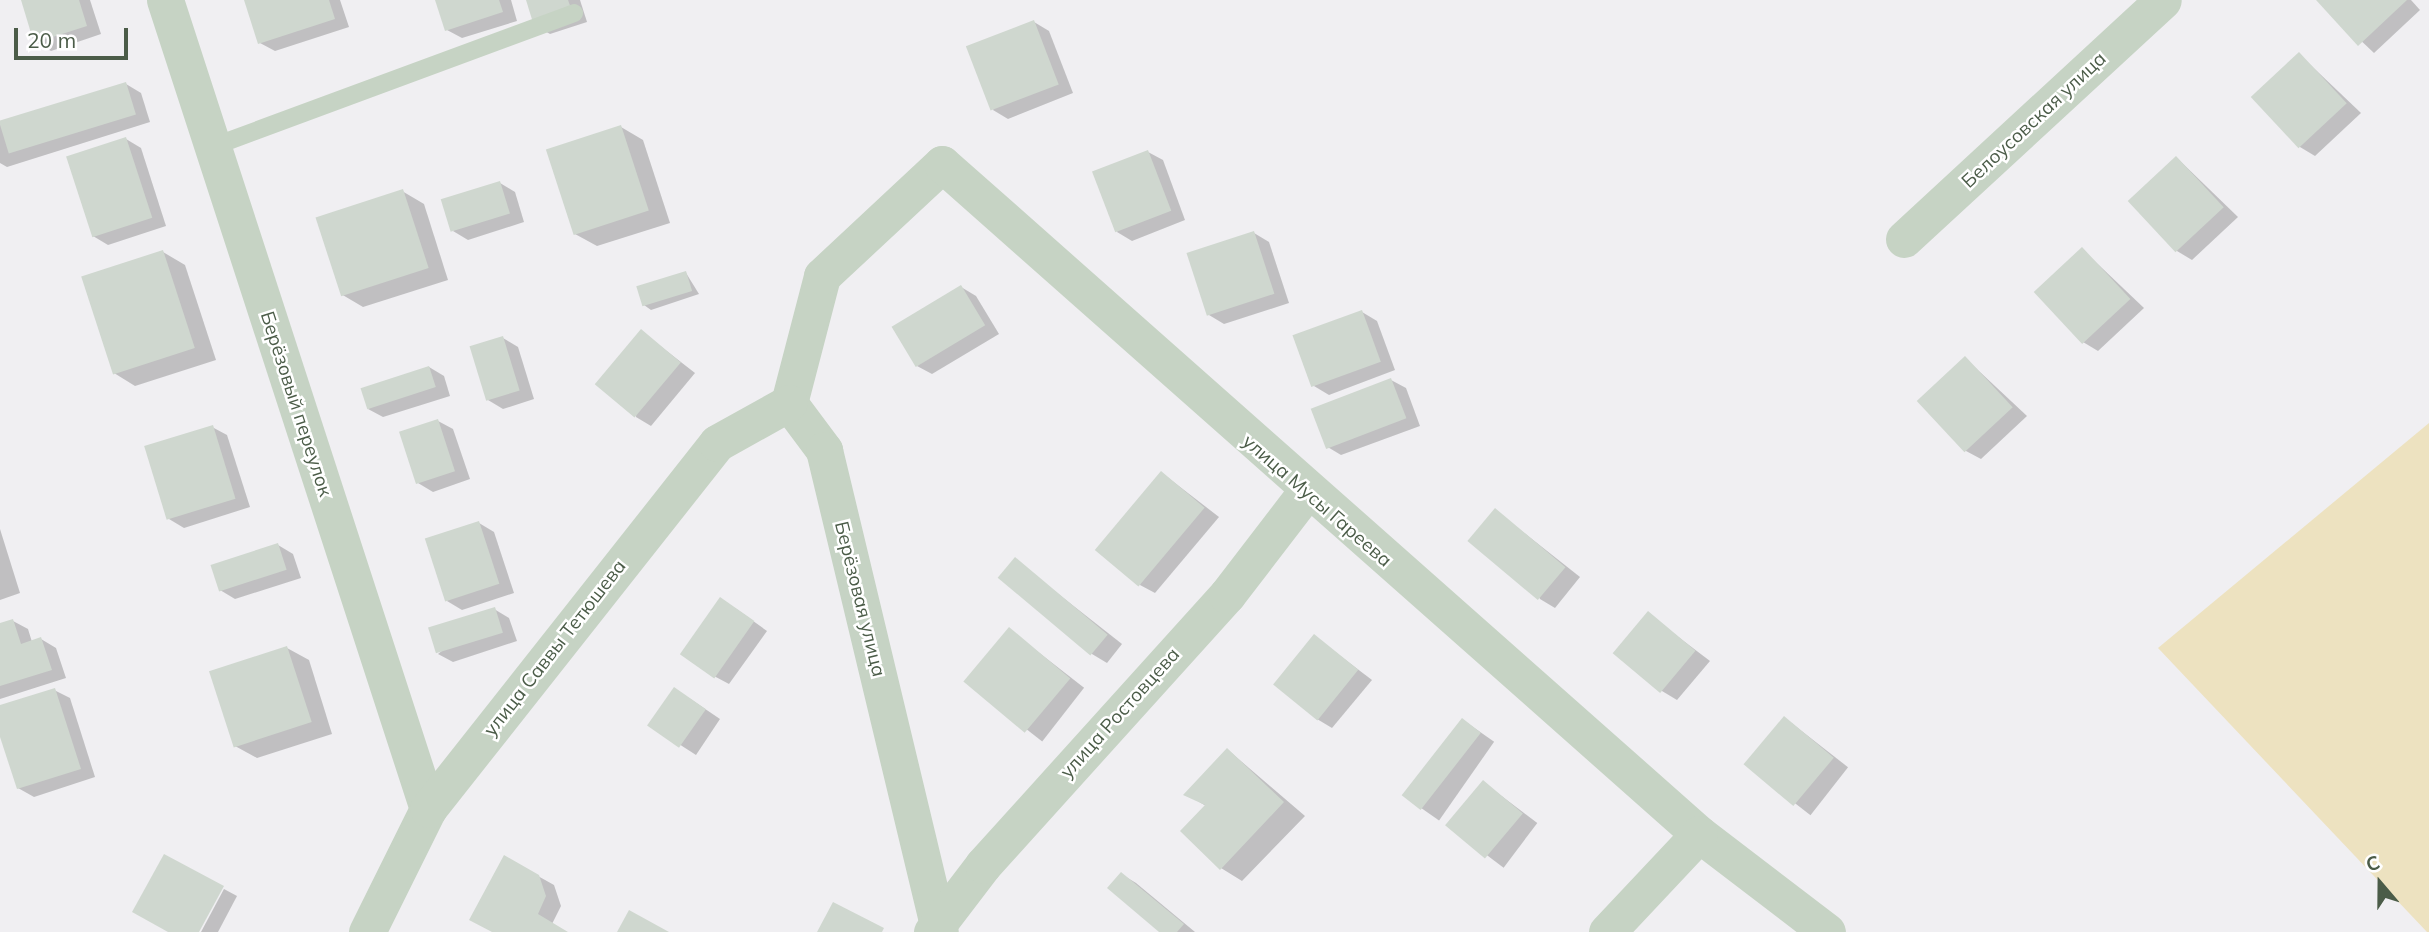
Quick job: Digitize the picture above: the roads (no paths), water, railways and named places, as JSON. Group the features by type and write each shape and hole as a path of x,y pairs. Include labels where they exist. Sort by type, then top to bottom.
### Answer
{"street":[{"name":"Берёзовый переулок","path":"165,0 428,809"},
{"name":"Белоусовская улица","path":"1904,239 2163,0"},
{"name":"улица Мусы Гареева","path":"789,403 822,276 942,164 1306,492 1699,834 1827,932"},
{"name":"улица Саввы Тетюшева","path":"367,932 428,809 717,443 789,403"},
{"name":"Берёзовая улица","path":"789,403 824,450 937,929"},
{"name":"улица Ростовцева","path":"937,929 1227,595 1306,492"},
{"path":"1607,932 1699,834"}],"lane":[{"path":"212,147 574,13"}]}
